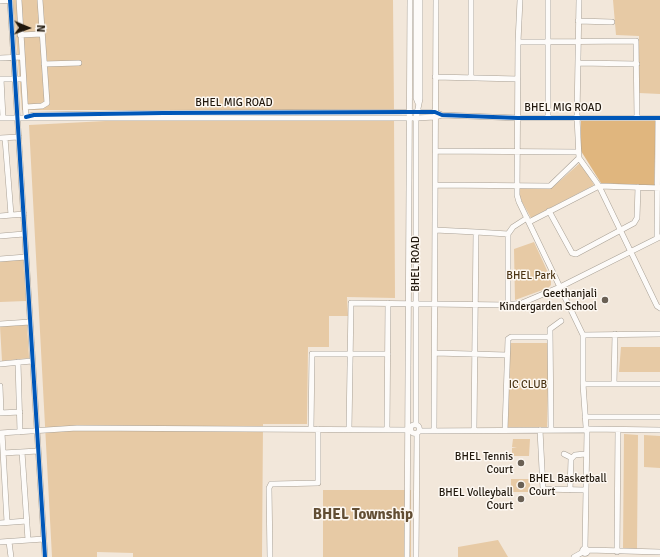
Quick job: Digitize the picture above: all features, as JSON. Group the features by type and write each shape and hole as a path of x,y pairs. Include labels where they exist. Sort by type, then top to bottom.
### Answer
{"street":[{"path":"0,1 10,0 45,557"},
{"path":"18,0 26,117"},
{"path":"26,107 42,106 47,104 40,0"},
{"path":"407,557 409,430 408,304 410,0"},
{"name":"BHEL ROAD","path":"416,0 416,98 418,103"},
{"name":"BHEL ROAD","path":"416,557 418,429 416,304 416,115 420,92 420,0"},
{"path":"434,430 436,0"},
{"path":"471,0 471,78"},
{"path":"520,0 518,42 517,186 519,202 583,335 583,384 586,430 585,552"},
{"path":"548,0 548,117"},
{"path":"579,0 577,117 579,158 599,186 657,306 660,308"},
{"path":"578,21 612,22"},
{"path":"20,35 42,34"},
{"path":"518,42 634,40 637,43 637,118"},
{"path":"0,58 22,57"},
{"path":"44,64 79,63"},
{"path":"578,63 637,64"},
{"path":"435,77 518,79"},
{"path":"2,118 0,79 23,79"},
{"name":"BHEL MIG ROAD","path":"2,118 409,114 518,118 659,118"},
{"path":"349,429 351,303 508,305 530,301 659,237 659,118"},
{"path":"11,216 6,158 2,138 19,137"},
{"path":"435,151 578,152"},
{"path":"0,158 6,158"},
{"path":"435,185 550,186 579,158"},
{"path":"508,305 508,234 513,227 599,186 659,188"},
{"path":"549,211 574,254 634,223 636,220 638,188"},
{"path":"0,216 24,214"},
{"path":"435,230 508,234"},
{"path":"474,430 476,232"},
{"path":"0,236 24,234"},
{"path":"0,259 26,257"},
{"path":"387,429 388,304"},
{"path":"551,430 550,337 551,327 561,321"},
{"path":"0,324 30,322"},
{"path":"614,384 615,334"},
{"path":"583,335 660,334"},
{"path":"505,430 506,355 508,339 511,337 550,337"},
{"path":"434,353 506,355"},
{"path":"311,429 312,354 388,354"},
{"path":"0,364 32,361"},
{"path":"18,362 20,432"},
{"path":"583,384 660,384"},
{"path":"0,386 1,413 20,412"},
{"path":"585,417 660,416"},
{"path":"7,522 3,503 3,453 1,433 77,428 387,429 409,430 412,433 418,429 660,430"},
{"path":"270,557 271,484 318,483 318,429"},
{"path":"540,430 541,486 547,490 585,490"},
{"path":"617,552 618,430"},
{"path":"3,453 38,451"},
{"path":"22,452 28,540"},
{"path":"564,454 572,458"},
{"path":"572,458 576,455 585,454"},
{"path":"570,490 572,458"},
{"path":"0,523 26,521"},
{"path":"0,542 44,539"},
{"path":"9,542 11,557"},
{"path":"574,557 585,552 617,552 631,555 660,552"}],"green space":[{"path":"13,0 393,0 394,110 22,110"},
{"path":"613,0 660,0 660,94 639,93 639,36 616,35"},
{"path":"394,117 395,298 347,297 348,316 329,316 329,347 308,347 307,424 263,424 262,557 133,557 133,553 97,552 97,557 52,557 29,125 163,118"},
{"path":"581,162 594,185 531,218 520,198 520,188 552,188"},
{"name":"BHEL Park","path":"534,242 551,279 551,285 548,288 515,300 514,249"},
{"path":"23,259 26,301 0,302 0,261"},
{"path":"27,325 29,358 2,361 0,326"},
{"name":"IC CLUB","path":"509,343 549,343 547,427 508,427"},
{"path":"621,347 660,347 660,372 619,372"},
{"path":"624,434 638,435 637,549 623,549"},
{"path":"644,435 660,436 660,468 644,467"},
{"path":"513,439 530,439 529,456 512,456 512,448 517,448 512,447"},
{"name":"BHEL Basketball Court","path":"511,479 530,479 530,492 511,492"},
{"path":"323,490 411,490 411,557 323,557"},
{"path":"498,540 508,557 458,557 458,547"}],"shaded area":[{"path":"581,120 656,120 654,186 601,183 581,151"}],"cycle path":[{"path":"10,0 45,557"},
{"path":"26,117 34,115 163,113 435,112 442,115 518,118 660,118"}],"place":[{"name":"Geethanjali Kindergarden School","path":"605,300"},
{"name":"BHEL Tennis Court","path":"521,463"},
{"name":"BHEL Basketball Court","path":"521,485"},
{"name":"BHEL Volleyball Court","path":"521,499"}],"district":[{"name":"BHEL Township","path":"363,515"}]}
